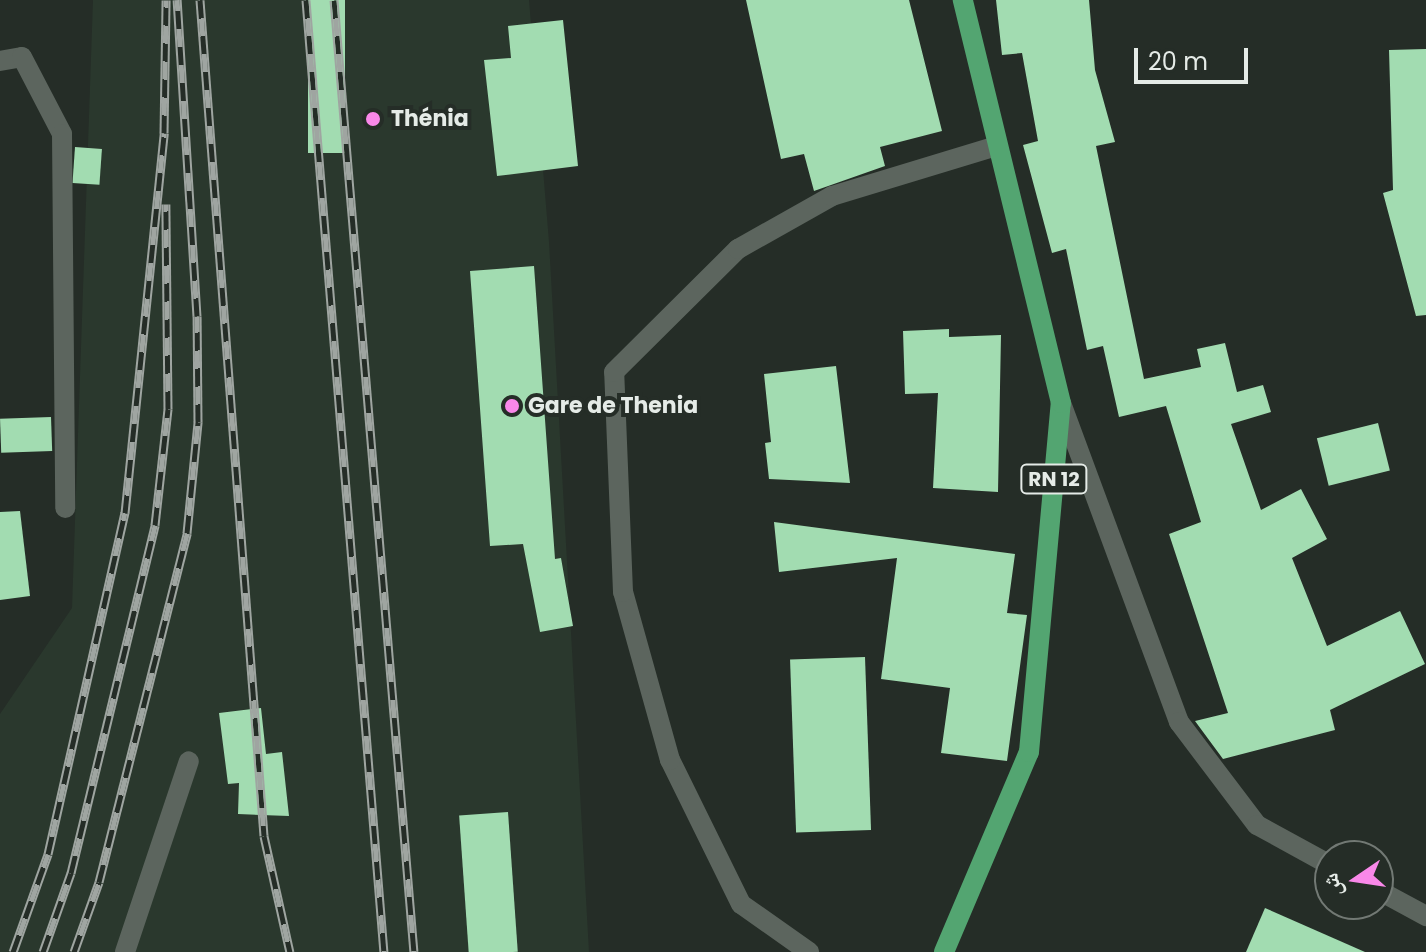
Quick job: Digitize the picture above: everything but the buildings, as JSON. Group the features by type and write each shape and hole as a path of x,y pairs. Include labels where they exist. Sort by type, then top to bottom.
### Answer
{"main road":[{"name":"RN 12","path":"944,952 1029,752 1061,403 963,0"}],"street":[{"path":"0,61 22,57 62,134 65,508"},
{"path":"809,952 741,904 670,760 623,592 614,372 738,249 832,196 997,146"},
{"path":"1061,403 1179,722 1257,825 1314,856"},
{"path":"125,952 189,761"},
{"path":"1394,899 1426,916"}],"shaded area":[{"path":"93,0 529,0 549,242 589,952 0,952 0,714 72,608"}],"railway":[{"path":"13,952 48,854 125,513 164,133 166,0"},
{"path":"74,952 99,882 187,533 198,422 197,316 177,0"},
{"path":"200,0 264,836 290,952"},
{"path":"306,0 384,952"},
{"path":"334,0 414,952"},
{"path":"43,952 71,873 155,525 168,409 166,204"}],"place":[{"name":"Thénia","path":"373,119"},
{"name":"Gare de Thenia","path":"512,406"}]}
